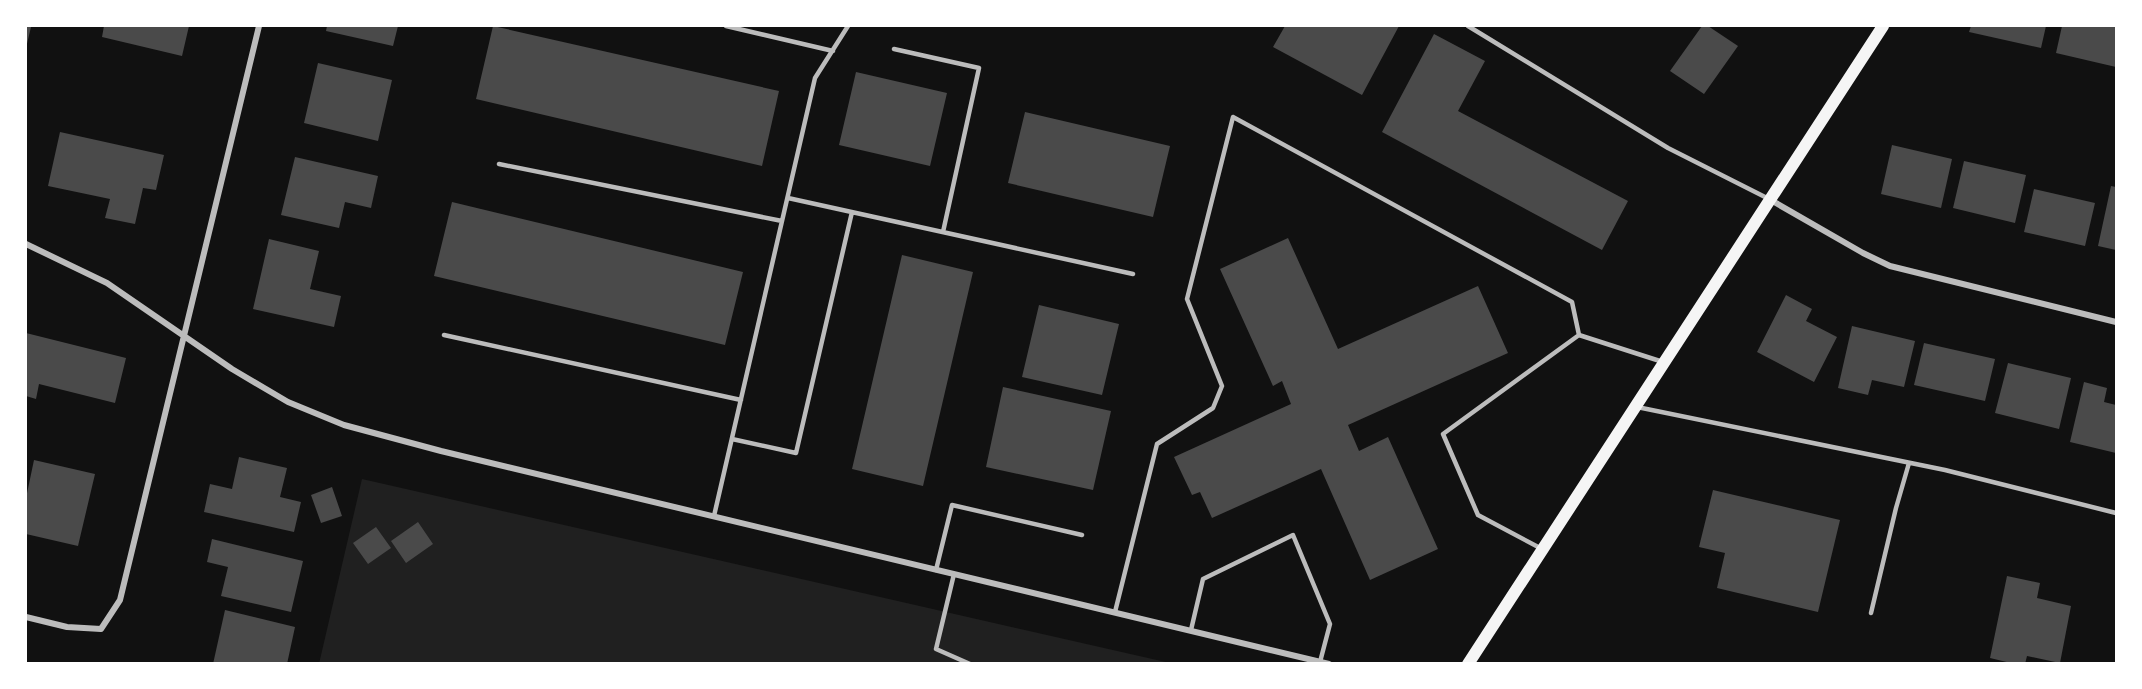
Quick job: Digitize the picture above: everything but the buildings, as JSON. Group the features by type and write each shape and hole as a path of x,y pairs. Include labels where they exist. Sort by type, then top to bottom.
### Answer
{"main road":[{"path":"1468,663 1768,199 1883,26"}],"street":[{"path":"26,617 68,627 101,629 120,600 259,26"},
{"path":"1768,199 1890,267 2116,322"},
{"path":"26,244 107,284 232,369 288,402 344,425 441,451 1329,663"}],"lane":[{"path":"726,26 833,51"},
{"path":"714,516 815,78 848,26"},
{"path":"1468,26 1668,148 1768,199"},
{"path":"894,49 980,68 943,232"},
{"path":"1115,612 1157,444 1213,408 1222,386 1187,299 1233,117 1572,302 1580,335"},
{"path":"499,164 782,222"},
{"path":"788,198 1133,274"},
{"path":"732,439 796,453 852,212"},
{"path":"444,335 741,400"},
{"path":"1580,335 1663,362"},
{"path":"1542,549 1478,515 1443,434 1580,335"},
{"path":"1634,406 1909,463 2116,513"},
{"path":"1871,613 1909,463"},
{"path":"936,570 952,505 1082,535"},
{"path":"1191,630 1203,579 1293,536 1330,624 1320,662"},
{"path":"954,574 936,649 969,663"}],"shaded area":[{"path":"362,479 1170,663 319,664"}]}
